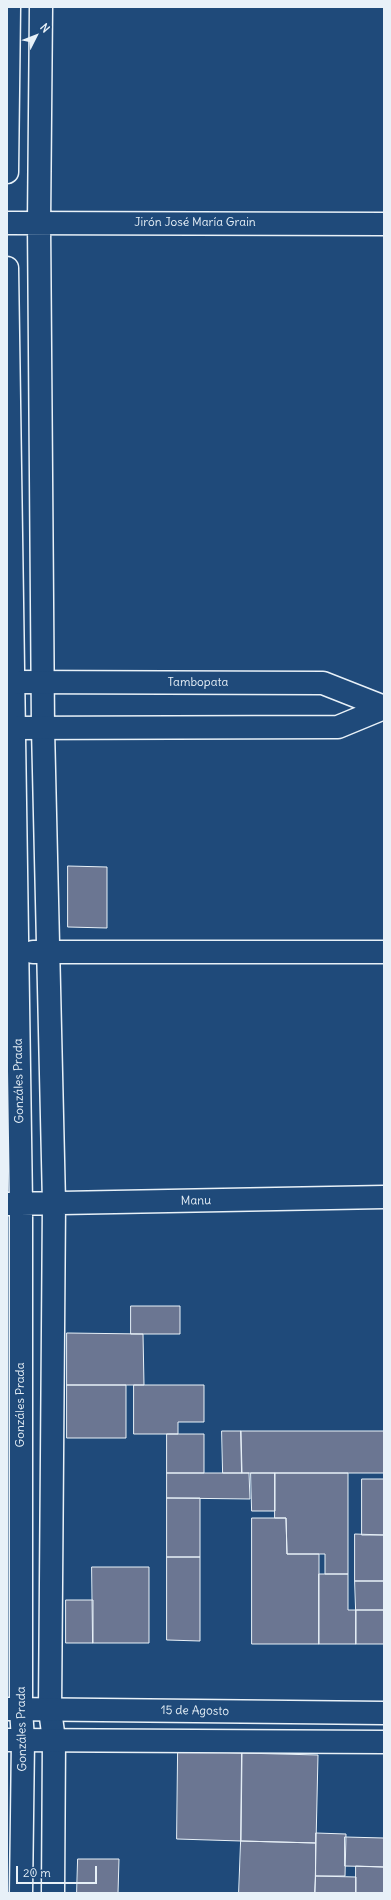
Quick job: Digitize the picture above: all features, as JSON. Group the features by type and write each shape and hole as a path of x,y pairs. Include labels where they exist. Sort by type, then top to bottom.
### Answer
{"street":[{"path":"7,172 9,7"},
{"path":"41,7 39,223 43,728 54,1203 50,1710 54,1740 53,1893"},
{"name":"Jirón José María Grain","path":"7,223 384,224"},
{"name":"Gonzáles Prada","path":"7,268 10,728 17,951 14,1204 14,1709 21,1893"},
{"name":"Tambopata","path":"10,682 323,683 384,708"},
{"name":"Tambopata","path":"10,728 338,727 384,708"},
{"path":"17,951 384,952"},
{"name":"Manu","path":"14,1204 384,1197"},
{"name":"15 de Agosto","path":"14,1709 384,1713"},
{"path":"15,1740 384,1742"}],"building":[{"path":"68,866 107,867 107,928 68,927"},
{"path":"131,1306 180,1306 180,1334 131,1334"},
{"path":"67,1333 143,1334 144,1385 67,1385"},
{"path":"67,1385 126,1385 126,1438 67,1438"},
{"path":"134,1385 204,1385 204,1422 178,1422 178,1434 134,1434"},
{"path":"222,1431 241,1431 242,1473 223,1473"},
{"path":"241,1431 384,1431 384,1473 242,1473"},
{"path":"167,1434 204,1434 204,1473 167,1473"},
{"path":"167,1473 249,1473 250,1499 167,1498"},
{"path":"251,1473 275,1473 275,1511 252,1511"},
{"path":"275,1473 348,1473 348,1574 325,1574 325,1554 287,1554 286,1518 275,1518"},
{"path":"362,1479 384,1479 384,1535 362,1535"},
{"path":"167,1498 200,1498 200,1557 167,1557"},
{"path":"252,1518 286,1518 287,1554 319,1554 319,1644 252,1644"},
{"path":"355,1534 384,1535 384,1581 355,1581"},
{"path":"167,1557 200,1557 200,1641 167,1640"},
{"path":"92,1567 149,1567 149,1643 93,1643"},
{"path":"319,1574 348,1574 348,1610 356,1610 356,1644 319,1644"},
{"path":"355,1581 384,1581 384,1610 356,1610"},
{"path":"66,1600 93,1600 93,1643 66,1643"},
{"path":"356,1610 384,1610 384,1644 356,1644"},
{"path":"178,1751 242,1753 241,1841 177,1839"},
{"path":"242,1753 318,1755 316,1843 241,1841"},
{"path":"316,1833 346,1834 345,1876 316,1876"},
{"path":"345,1837 384,1838 384,1867 345,1866"},
{"path":"241,1841 316,1843 315,1893 239,1893"},
{"path":"78,1859 119,1859 118,1893 77,1893"},
{"path":"356,1866 384,1867 384,1893 356,1893"},
{"path":"316,1876 356,1877 356,1893 315,1893"}]}
